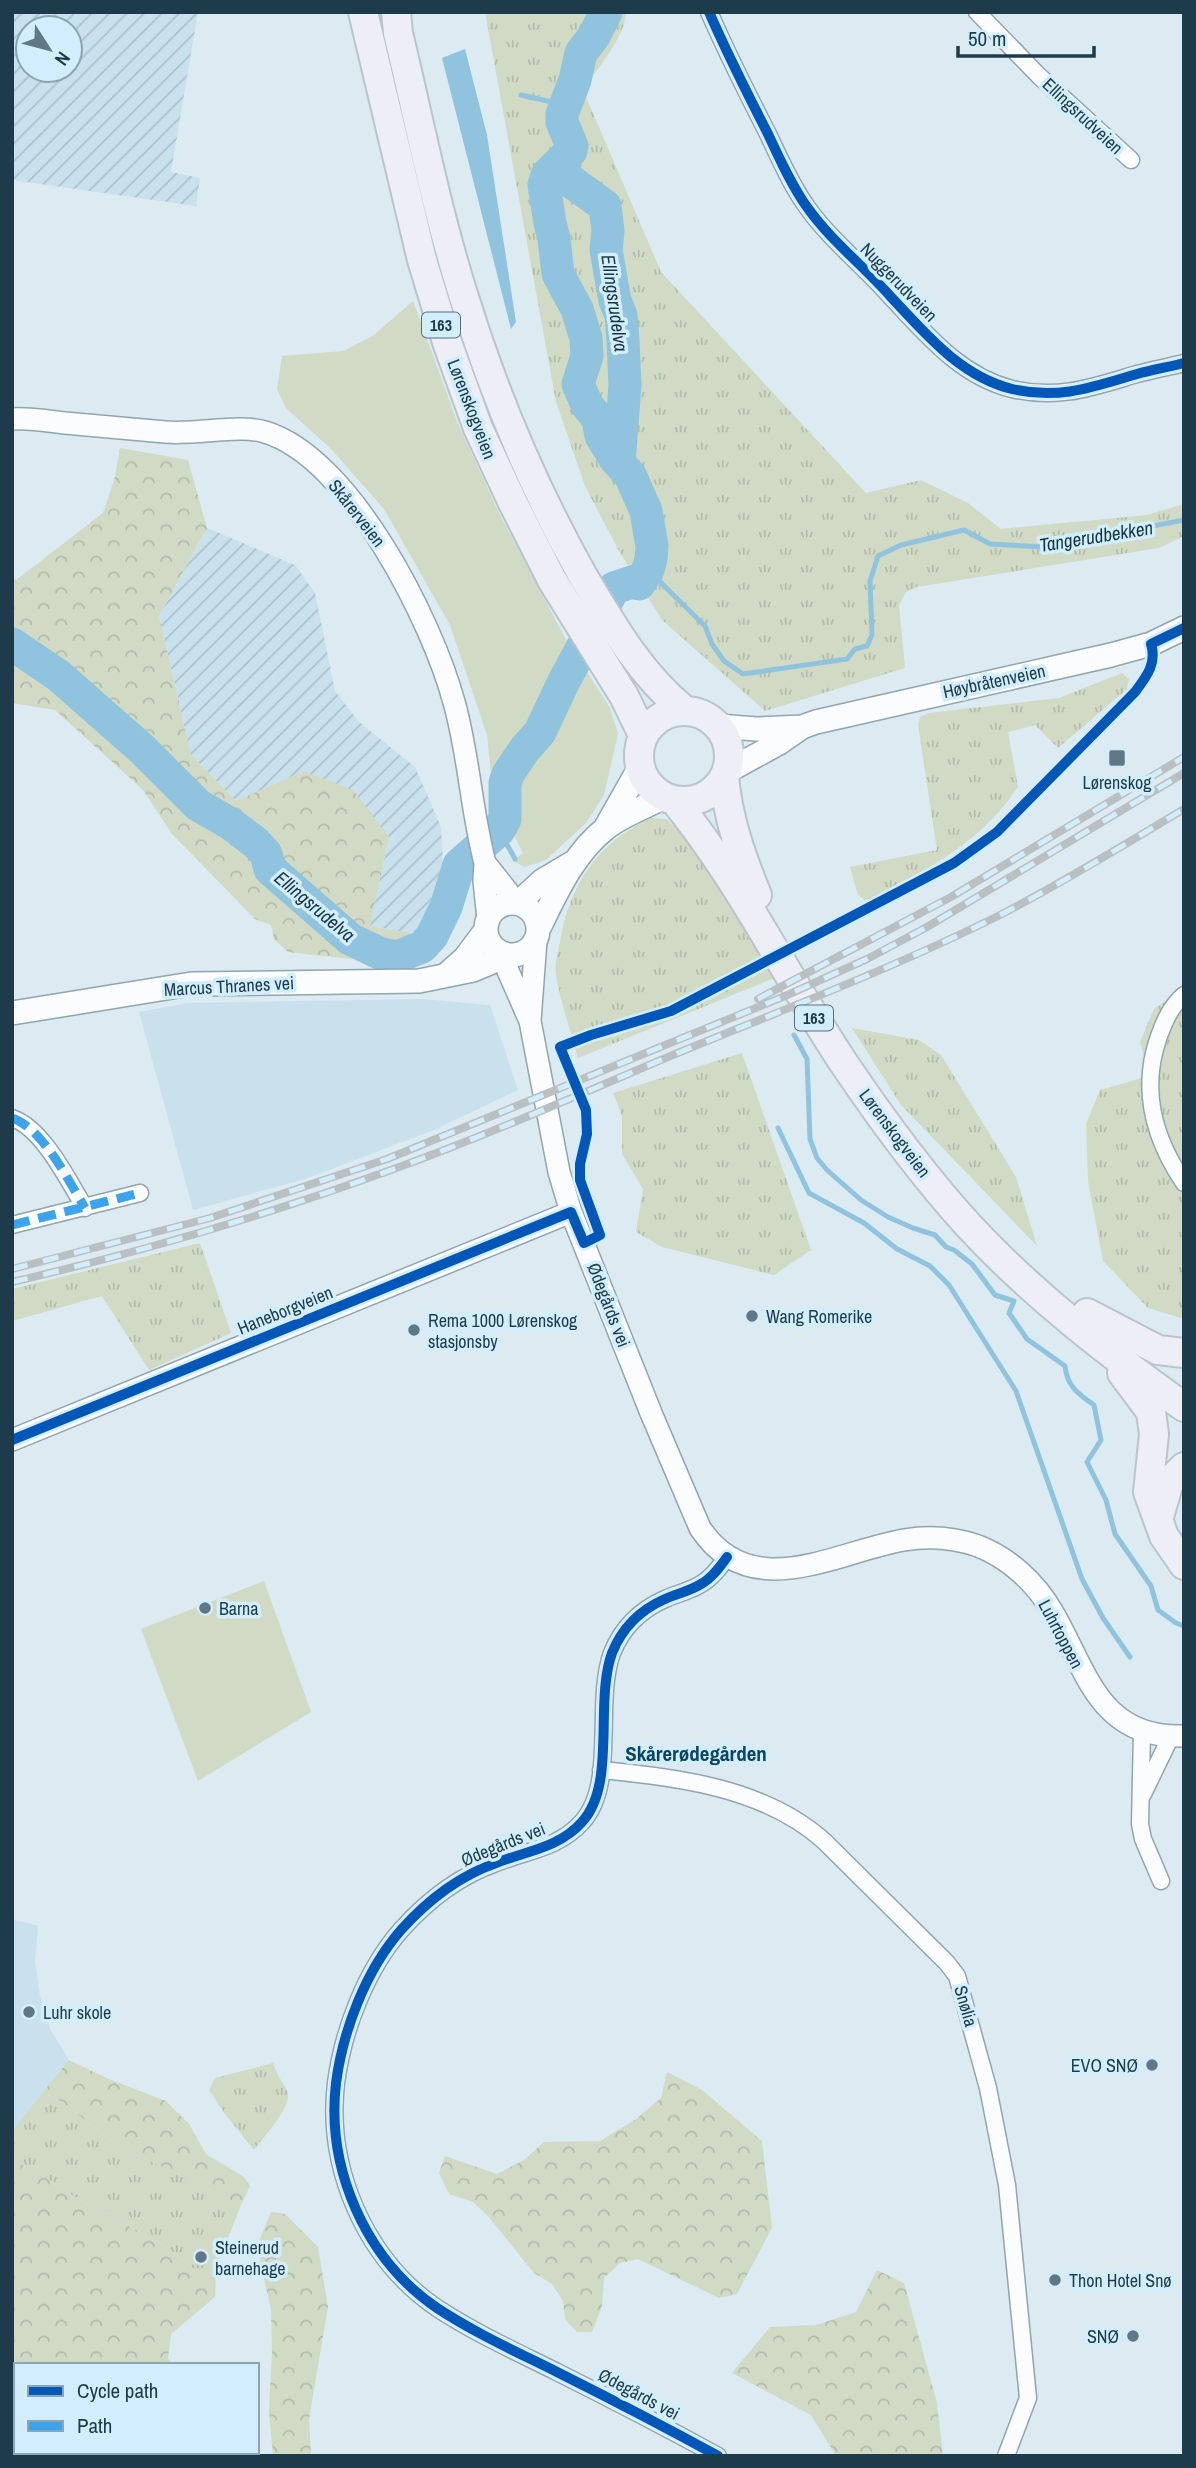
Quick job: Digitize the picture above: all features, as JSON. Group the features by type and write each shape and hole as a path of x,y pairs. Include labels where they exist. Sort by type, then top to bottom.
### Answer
{"highway":[{"name":"Lørenskogveien","path":"363,12 422,260 447,342 494,466 574,618 624,696 643,735"},
{"name":"Lørenskogveien","path":"396,12 398,33 451,251 489,373 536,485 593,592 649,678 684,710"},
{"name":"163","path":"684,710 703,714 719,726 729,748 725,774"},
{"path":"640,767 643,735 656,720 684,710"},
{"name":"163","path":"640,767 649,785 669,798"},
{"name":"Lørenskogveien","path":"725,774 726,799 737,844 758,897 802,977 860,1068 895,1116 961,1193 1023,1255 1083,1321 1184,1407"},
{"path":"669,798 684,801 703,797 719,785 725,774"},
{"name":"Lørenskogveien","path":"669,798 710,846 811,1012 878,1112 968,1226 1013,1269 1083,1321 1184,1388"},
{"path":"1083,1321 1158,1350 1184,1353"},
{"path":"1083,1321 1151,1412 1154,1434 1148,1492 1172,1551 1184,1565"},
{"path":"1158,1520 1170,1482 1184,1467"}],"main road":[{"name":"Høybråtenveien","path":"719,726 756,729 802,727 921,696 1111,655 1151,644 1184,628"},
{"name":"Høybråtenveien","path":"725,774 802,727"},
{"path":"447,974 465,958 497,908 515,903 573,862 607,827 640,767"},
{"path":"607,827 669,798"},
{"path":"487,924 489,941 504,954 527,951 573,862"},
{"path":"515,903 534,915 537,934"},
{"name":"Marcus Thranes vei","path":"12,1013 191,984 399,983 426,980 489,964 504,954"}],"street":[{"name":"Nuggerudveien","path":"709,12 761,122 806,206 831,237 882,286 937,347 953,359 992,382 1012,389 1060,394 1084,391 1184,363"},
{"name":"Ellingsrudveien","path":"977,12 1039,76 1131,160"},
{"name":"Skårerveien","path":"12,419 190,434 256,430 277,436 313,460 341,489 371,527 400,573 427,627 446,675 460,724 484,861 487,924"},
{"name":"Skårerveien","path":"484,861 515,903"},
{"path":"530,1021 537,934"},
{"path":"504,954 508,971 530,1021 559,1172 571,1212"},
{"path":"1184,995 1167,1015 1153,1053 1149,1076 1150,1098 1159,1136 1184,1183"},
{"path":"12,1118 20,1121 51,1150 85,1208"},
{"path":"12,1225 140,1193"},
{"name":"Haneborgveien","path":"12,1440 571,1212"},
{"name":"Ødegårds vei","path":"571,1212 700,1528 711,1543 727,1557 700,1585 651,1606 631,1622 621,1636 613,1651 605,1679 601,1770 597,1797 593,1808 578,1826 556,1843 495,1863 456,1883 419,1912 392,1943 362,1994 342,2048 334,2101 340,2163 354,2206 372,2239 393,2268 434,2306 487,2337 718,2456"},
{"name":"Luhrtoppen","path":"727,1557 748,1566 773,1569 800,1566 903,1540 921,1538 952,1540 985,1549 1012,1565 1034,1585 1051,1610 1080,1670 1096,1696 1116,1716 1142,1731 1177,1736"},
{"path":"1142,1731 1140,1824 1143,1839 1161,1881"},
{"path":"1140,1799 1177,1736"},
{"name":"Snølia","path":"601,1770 633,1773 723,1790 783,1812 824,1841 957,1976 988,2088 1007,2185 1028,2398 1006,2456"}],"shaded area":[{"path":"12,12 198,12 171,172 200,178 196,206 12,180"},
{"path":"207,528 295,565 315,593 335,691 359,722 415,767 441,827 443,864 421,929 410,933 370,926 389,837 304,771 236,801 191,755 159,616"},
{"path":"422,999 490,1005 518,1090 434,1130 305,1179 193,1210 139,1012 187,1003"},
{"name":"Luhr skole","path":"12,1919 38,1926 35,1962 40,1996 50,2029 69,2060 12,2131"}],"green space":[{"path":"485,12 626,12 616,42 583,90 661,272 866,493 921,480 968,503 1001,529 1147,515 1184,504 1184,536 1159,548 917,587 906,592 899,605 905,668 765,711 662,620 619,551 585,486 556,402"},
{"path":"413,301 458,424 499,513 564,636 610,708 618,734 604,795 586,823 546,860 525,867 513,861 523,853 493,794 487,735 450,625 384,509 332,450 286,408 277,389 282,356 344,351 374,335"},
{"path":"120,448 188,460 207,528 159,616 191,755 236,801 304,771 353,790 389,837 370,926 410,933 406,965 288,952 274,939 271,925 255,919 172,834 143,790 55,710 12,703 12,578 16,580 103,513 115,477"},
{"path":"1122,673 1129,679 1127,689 1058,748 1035,725 1008,732 1018,787 1003,807 970,839 913,877 870,899 865,900 858,895 850,867 937,850 918,725 920,717 929,713 1059,698"},
{"path":"651,818 666,819 699,847 777,977 578,1058 560,995 556,970 564,921 579,884 601,853 616,839"},
{"path":"1184,989 1184,1319 1148,1308 1103,1261 1088,1181 1086,1124 1100,1090 1149,1076 1140,1042 1154,1009"},
{"path":"852,1028 919,1040 941,1055 1016,1177 1037,1246 901,1105"},
{"path":"742,1053 811,1250 774,1275 662,1247 636,1232 643,1189 622,1154 622,1116 613,1093"},
{"path":"200,1243 231,1333 149,1370 102,1296 12,1321 12,1289"},
{"path":"264,1581 311,1712 198,1781 141,1629"},
{"path":"69,2060 166,2101 189,2124 206,2154 244,2177 250,2186 241,2205 117,2145 62,2102 43,2092"},
{"path":"273,2063 288,2093 288,2099 281,2115 254,2150 209,2090 215,2078"},
{"path":"667,2072 702,2090 762,2141 772,2228 737,2294 719,2298 638,2259 620,2263 604,2278 602,2306 592,2332 577,2332 565,2319 563,2301 552,2284 534,2273 488,2216 473,2202 449,2194 439,2173 445,2156 497,2174 524,2160 544,2142 600,2141 636,2119 661,2098"},
{"path":"43,2092 62,2102 117,2145 241,2205 216,2268 192,2268 153,2239 82,2201 31,2169 12,2161 12,2131"},
{"path":"12,2161 31,2169 82,2201 153,2239 192,2268 216,2268 215,2297 171,2334 168,2358 172,2363 14,2363 14,2454 234,2456 12,2456"},
{"path":"271,2212 285,2214 318,2247 328,2307 309,2419 311,2456 273,2456 269,2411 271,2310 257,2246"},
{"path":"877,2270 904,2283 937,2403 943,2456 836,2456 811,2415 732,2373 770,2327 816,2325 856,2312"}],"water":[{"path":"465,49 487,135 516,322 511,329 442,58"}],"waterway":[{"name":"Ellingsrudelva","path":"12,644 59,676 143,750 198,805 231,824 256,843 266,854 270,869 350,939 379,953 397,957 422,947 432,936 446,907 459,865 499,830 505,819 505,783 508,774 540,732 614,588 632,582 639,584 651,559 652,546 646,511 630,475 616,460 601,436 598,419 587,405 578,384 587,356 586,338 577,309 558,274 544,185 547,175 571,151 572,146 562,122 562,114 575,80 581,53 594,36 606,12"},
{"path":"521,95 565,105"},
{"name":"Ellingsrudelva","path":"560,164 569,180 605,206 608,231 606,250 615,301 621,315 623,341 625,385 619,463"},
{"name":"Tangerudbekken","path":"648,570 705,626 712,644 724,661 743,674 847,659 855,649 867,646 872,635 870,581 878,556 901,545 964,530 990,544 1044,547 1184,520"},
{"path":"499,830 515,859"},
{"path":"794,1035 807,1059 810,1139 817,1158 861,1200 888,1217 935,1235 946,1247 972,1264 995,1295 1014,1301 1009,1313 1027,1339 1065,1366 1074,1389 1094,1405 1101,1440 1087,1462 1106,1500 1115,1534 1151,1586 1158,1610 1184,1626"},
{"path":"778,1128 809,1193 864,1223 897,1249 930,1266 949,1285 1016,1391 1082,1579 1103,1618 1130,1657"}],"railway":[{"path":"758,999 951,897 1184,757"},
{"path":"12,1269 210,1218 387,1159 785,996 867,959 927,927 1184,773"},
{"path":"12,1282 251,1217 344,1187 496,1130 961,934 1048,889 1184,809"}],"marked path":[{"path":"12,1118 45,1144 85,1208"},
{"path":"12,1225 140,1193"}],"cycle path":[{"path":"709,12 786,171 807,207 826,231 917,325 960,364 993,383 1012,389 1061,393 1184,363"},
{"path":"12,1440 571,1212 584,1243 600,1235 580,1180 580,1164 587,1134 586,1110 560,1047 671,1011 954,863 997,832 1135,692 1152,663 1151,644 1184,628"},
{"path":"718,2456 481,2334 437,2308 412,2288 389,2264 356,2209 337,2147 335,2115 339,2063 350,2022 367,1982 388,1946 401,1930 444,1890 482,1868 553,1843 582,1822 593,1806 599,1787 607,1673 616,1644 640,1614 656,1603 705,1582 727,1557"}],"place":[{"name":"Lørenskog","path":"1117,758"},
{"name":"Wang Romerike","path":"752,1316"},
{"name":"Rema 1000 Lørenskog stasjonsby","path":"414,1330"},
{"name":"Barna","path":"205,1608"},
{"name":"Luhr skole","path":"29,2012"},
{"name":"EVO SNØ","path":"1152,2065"},
{"name":"Steinerud barnehage","path":"201,2257"},
{"name":"Thon Hotel Snø","path":"1055,2280"},
{"name":"SNØ","path":"1133,2336"}],"district":[{"name":"Skårerødegården","path":"696,1753"}]}
